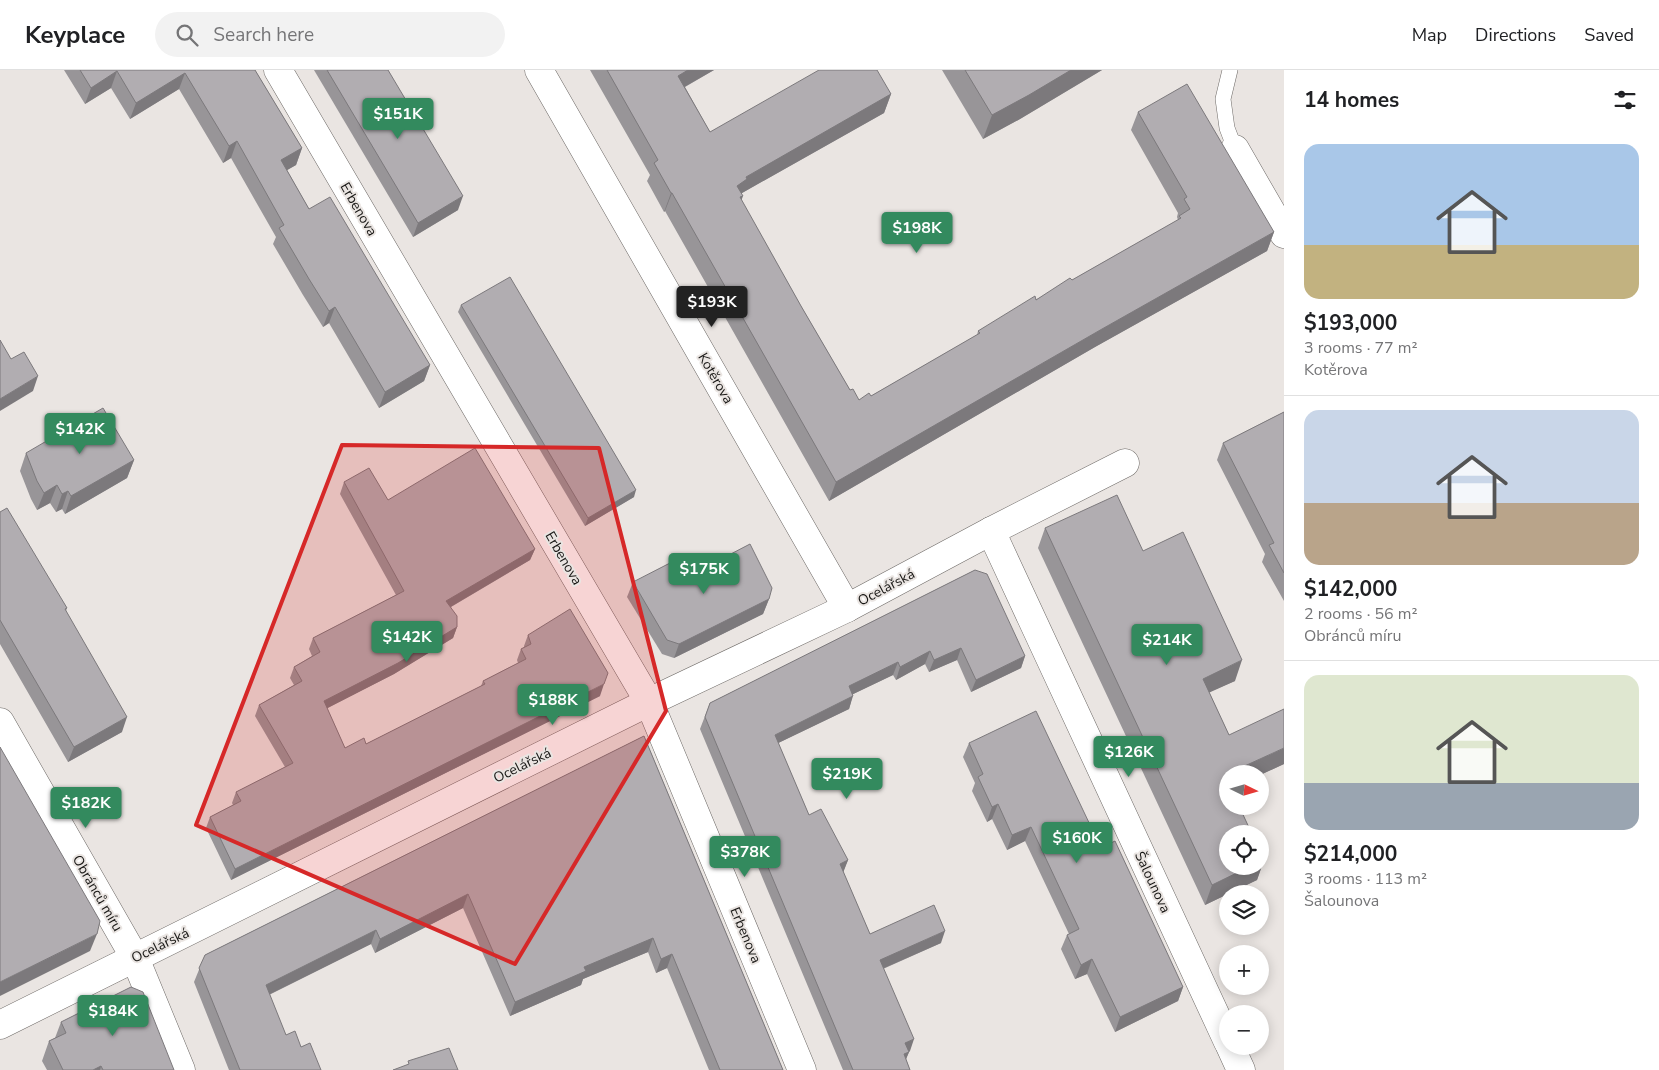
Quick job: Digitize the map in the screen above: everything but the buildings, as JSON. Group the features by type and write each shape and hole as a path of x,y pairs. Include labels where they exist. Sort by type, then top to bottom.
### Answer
{"street":[{"name":"Erbenova","path":"278,70 649,702 802,1070"},
{"name":"Kotěrova","path":"539,70 848,608"},
{"path":"1235,149 1284,234"},
{"name":"Ocelářská","path":"0,1025 649,702 848,608 991,531 1124,463"},
{"name":"Šalounova","path":"991,531 1219,1023"},
{"name":"Obránců míru","path":"0,722 135,958 181,1070"},
{"path":"1234,1055 1241,1070"}],"lane":[{"path":"1230,70 1223,99 1228,128 1235,149"}],"highlighted area":[{"path":"342,445 599,448 666,711 515,964 196,825"}]}
